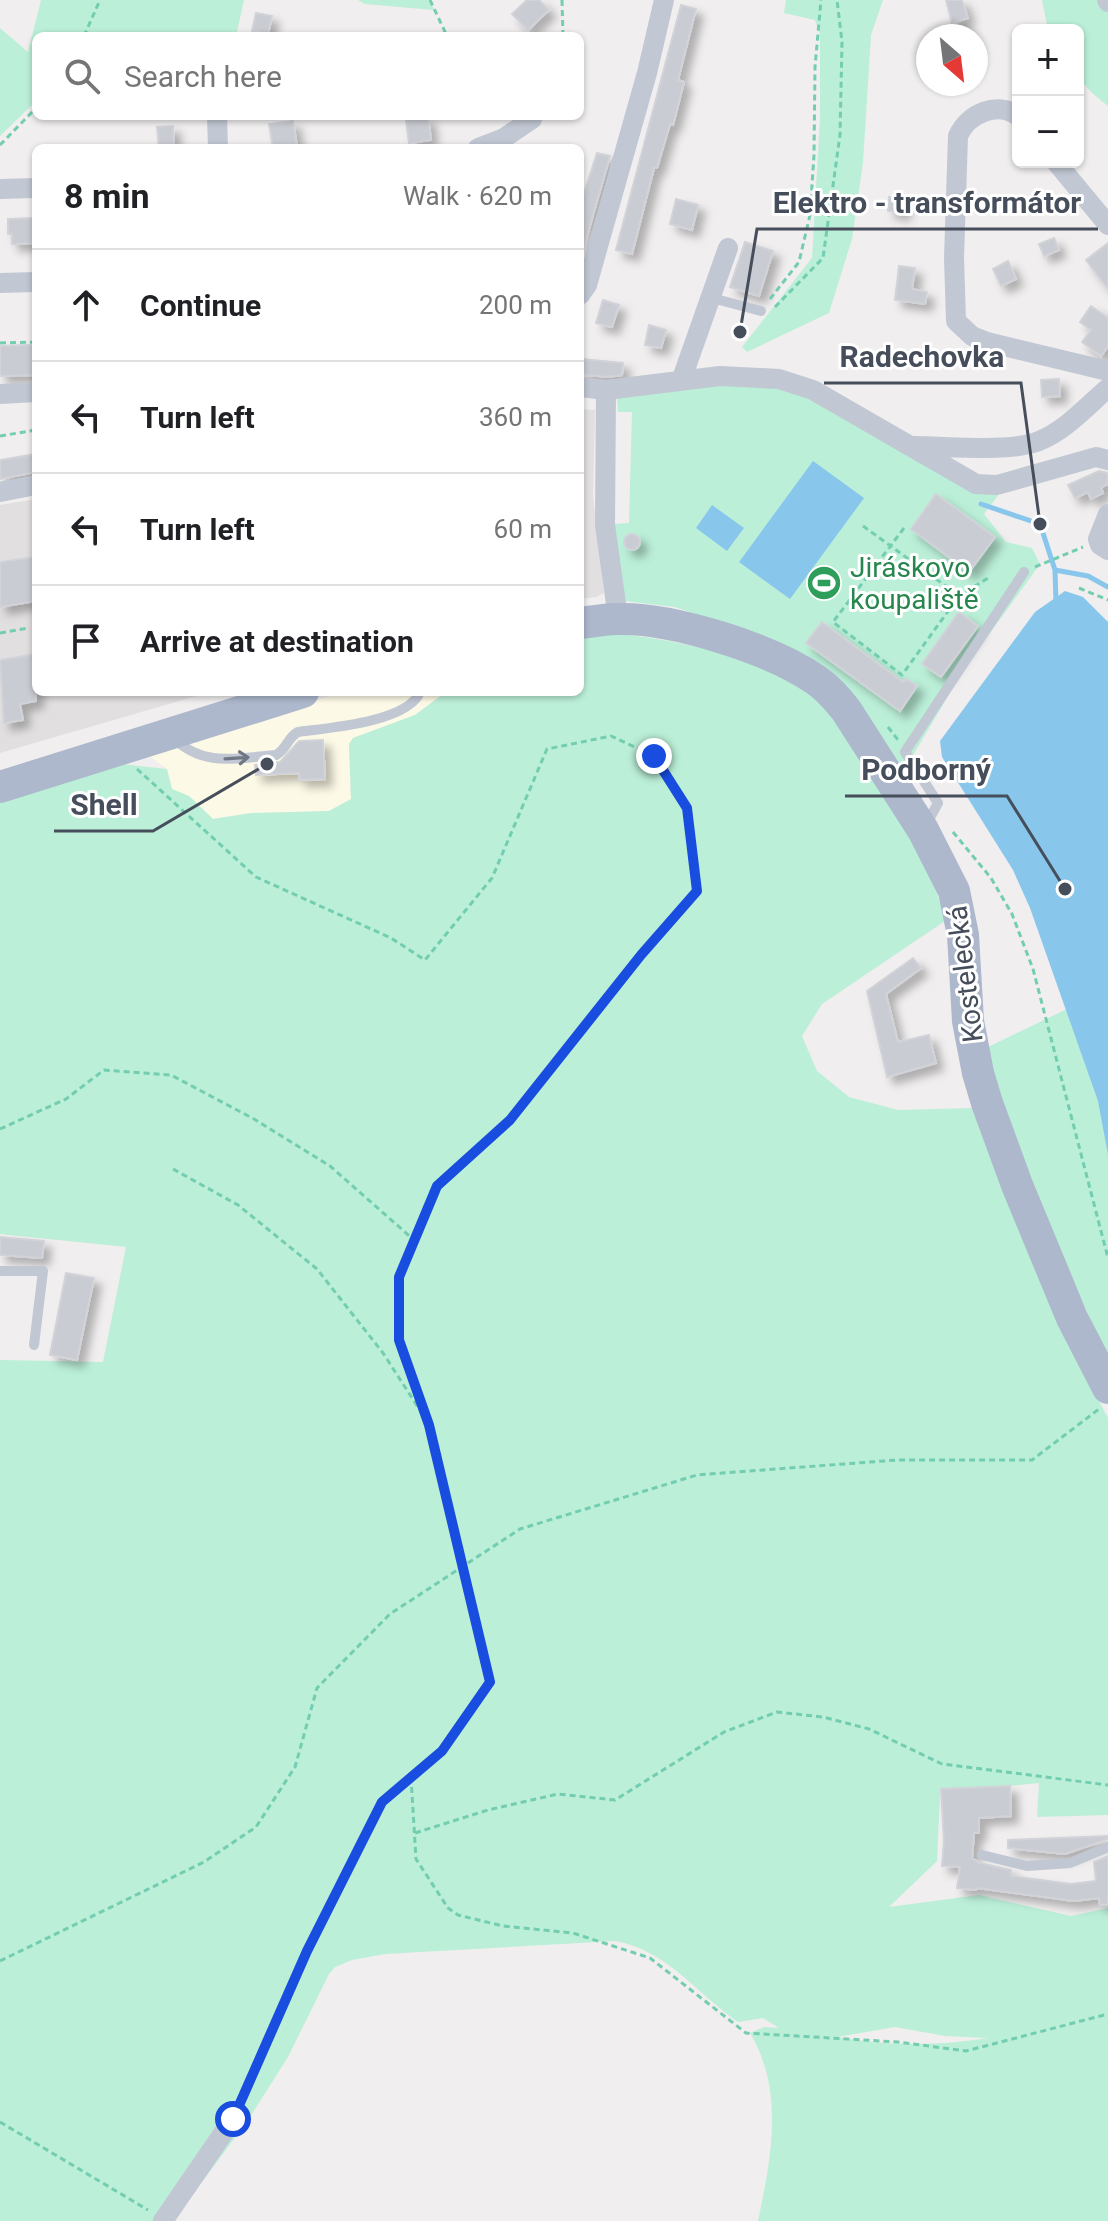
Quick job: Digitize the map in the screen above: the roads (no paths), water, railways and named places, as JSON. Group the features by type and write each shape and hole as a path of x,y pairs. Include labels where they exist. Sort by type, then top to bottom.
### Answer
{"main road":[{"name":"Kostelecká","path":"584,622 618,618 658,622 728,641 779,659 817,680 846,710 947,873 958,905 968,1021 987,1103 1072,1318 1108,1388"},
{"path":"0,787 290,696"}],"street":[{"path":"584,289 611,206 664,0"},
{"path":"1012,112 993,108 962,126 958,136 954,273 956,321 972,336 987,342 1108,371"},
{"path":"217,120 218,144"},
{"path":"488,144 504,138 531,120"},
{"path":"1061,168 1108,225"},
{"path":"0,189 32,188"},
{"path":"681,381 728,248"},
{"path":"0,283 32,282"},
{"path":"584,387 606,390 720,376 779,379 813,390 976,484 997,485 1096,457 1108,460"},
{"path":"910,446 1019,446 1038,441 1055,432 1108,388"},
{"path":"606,390 605,525 618,618"},
{"path":"0,394 32,392"},
{"path":"0,492 32,486"},
{"path":"1108,514 1098,539 1100,545 1108,550"},
{"path":"163,2220 233,2119"}],"lane":[{"path":"712,298 760,311"},
{"path":"923,830 938,803 905,752 1024,572"},
{"path":"168,733 185,750 208,760 276,755 285,748 290,736 298,732 357,725 393,714 419,696"},
{"path":"0,1271 43,1271 34,1345"},
{"path":"982,1855 1027,1866 1070,1863 1108,1847"}],"water":[{"path":"813,461 864,498 790,599 739,562"},
{"path":"712,505 744,528 727,551 696,528"},
{"path":"1065,591 1083,597 1108,622 1108,1155 1098,1101 1030,908 1013,870 942,757 940,741 1035,612"}],"waterway":[{"path":"981,504 1040,524 1055,570 1056,603"},
{"path":"1055,570 1088,576 1108,587"}],"place":[{"name":"Elektro - transformátor","path":"740,332"},
{"name":"Radechovka","path":"1040,524"},
{"name":"Jiráskovo koupaliště","path":"824,583"},
{"name":"Shell","path":"267,764"},
{"name":"Podborný","path":"1065,889"}]}
